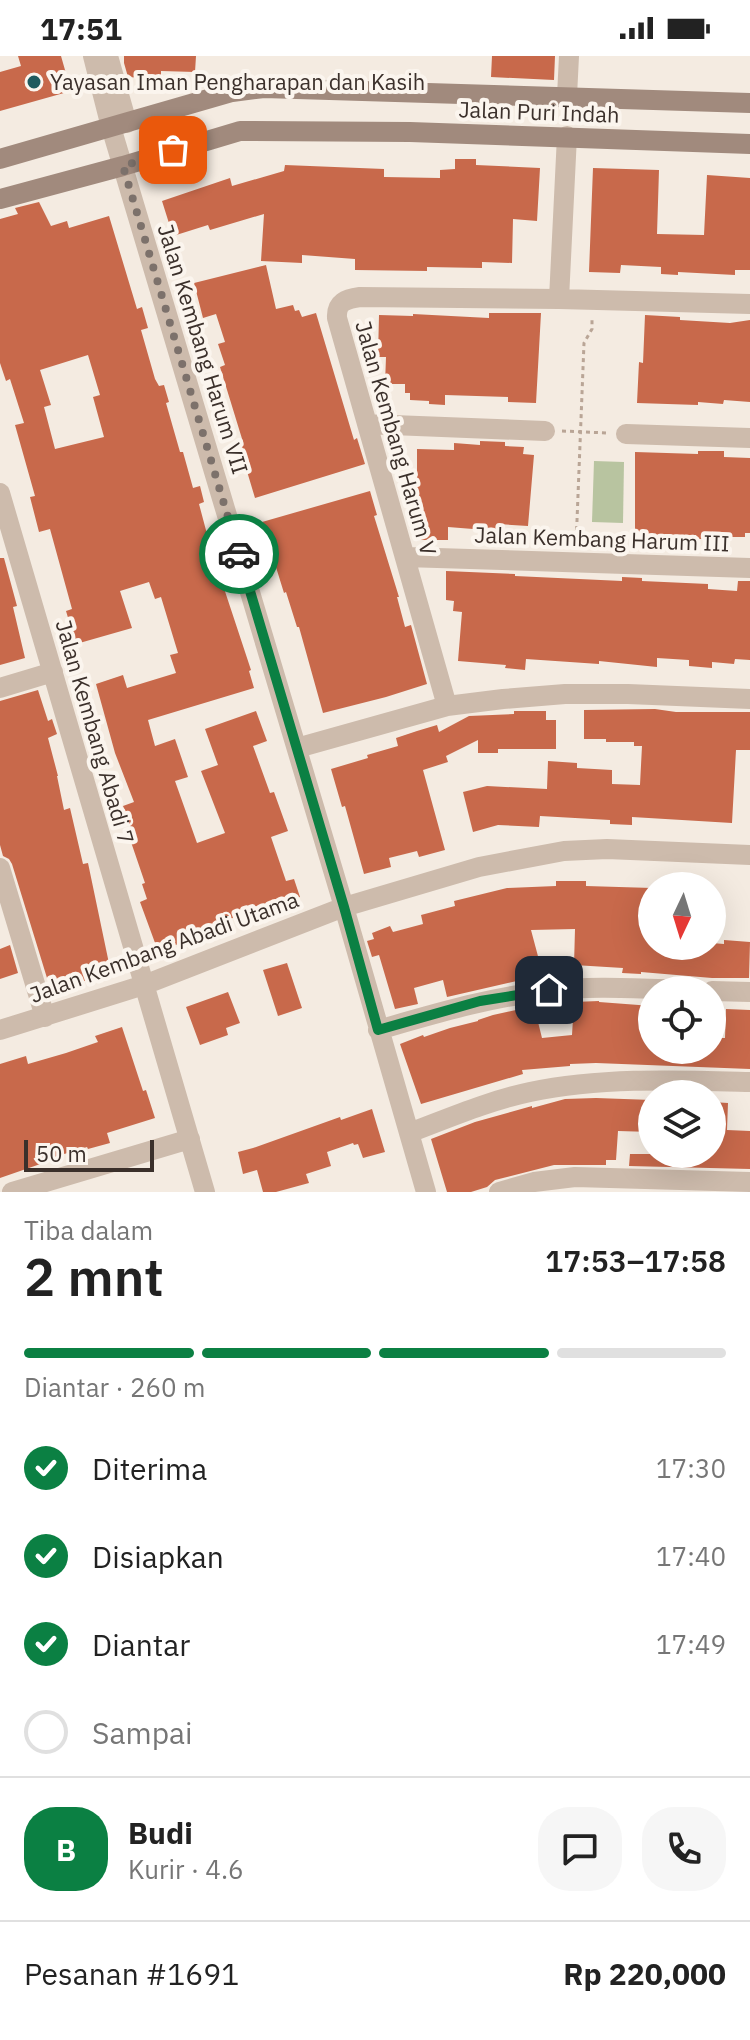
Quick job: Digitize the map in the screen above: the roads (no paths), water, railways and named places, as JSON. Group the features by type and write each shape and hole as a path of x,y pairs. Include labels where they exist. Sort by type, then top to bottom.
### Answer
{"main road":[{"name":"Jalan Puri Indah","path":"0,159 232,92 264,88 750,103"},
{"name":"Jalan Puri Indah","path":"0,199 240,131 567,136 750,144"}],"street":[{"path":"93,56 119,125"},
{"path":"108,56 119,125"},
{"path":"567,96 569,56"},
{"name":"Jalan Kembang Harum VII","path":"119,125 123,166 426,1192"},
{"path":"567,136 559,299 750,304"},
{"name":"Jalan Kembang Harum V","path":"447,706 337,318 338,308 345,300 360,297 559,299"},
{"path":"367,424 545,431"},
{"path":"626,434 750,438"},
{"name":"Jalan Kembang Abadi 7","path":"0,493 205,1192"},
{"name":"Jalan Kembang Harum III","path":"405,557 750,568"},
{"path":"0,688 53,672"},
{"path":"297,748 447,706 503,699 565,694 750,699"},
{"name":"Jalan Kembang Abadi Utama","path":"0,1030 144,985 344,907 479,867 564,851 607,849 750,855"},
{"path":"0,868 45,1017"},
{"path":"378,1030 480,1001 549,990 638,989"},
{"path":"726,991 750,992"},
{"path":"409,1133 488,1103 573,1085 670,1080 750,1082"},
{"path":"12,1192 190,1139"},
{"path":"499,1192 534,1182 750,1182"}],"place":[{"name":"Yayasan Iman Pengharapan dan Kasih","path":"34,82"}]}
